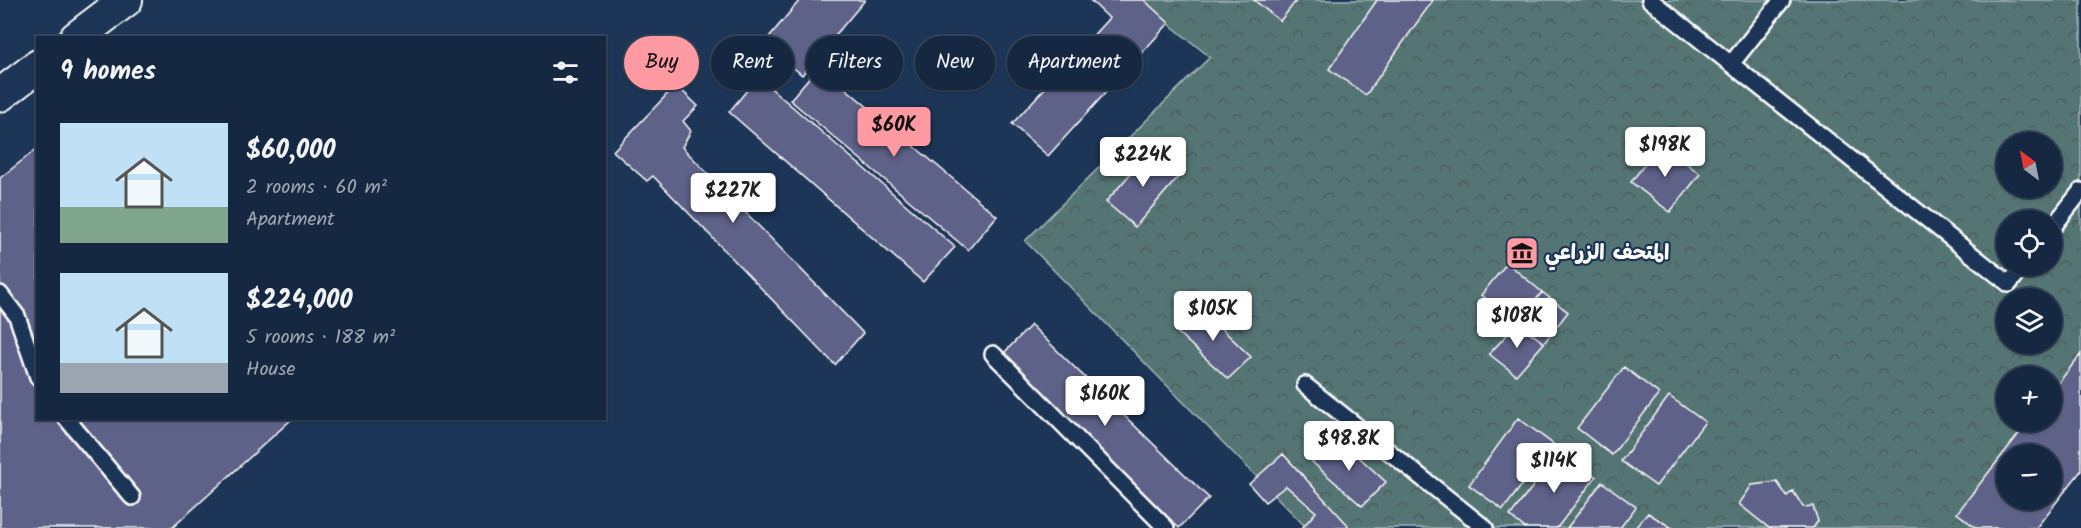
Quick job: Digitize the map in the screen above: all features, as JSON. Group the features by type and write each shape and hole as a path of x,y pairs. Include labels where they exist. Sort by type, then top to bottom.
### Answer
{"street":[{"path":"79,36 126,0"},
{"path":"0,95 36,68"}],"lane":[{"path":"1650,0 1996,274"},
{"path":"1731,64 1782,0"},
{"path":"2062,215 2081,191"},
{"path":"1999,276 2009,284 2015,276"},
{"path":"2,302 24,331 36,370"},
{"path":"993,354 1166,528"},
{"path":"1305,385 1485,528"},
{"path":"68,420 132,497"}],"green space":[{"name":"المتحف الزراعي","path":"1139,0 2081,0 2081,460 2062,456 2062,444 1996,444 1996,510 2041,510 2026,528 1307,528 1025,241 1210,57"}],"building":[{"path":"800,0 865,0 835,36 806,36 806,70 802,75 794,68 794,36 770,36"},
{"path":"1090,0 1144,0 1169,23 1142,53 1142,36 1093,36 1109,18"},
{"path":"1254,0 1297,0 1280,21"},
{"path":"1377,0 1433,0 1366,95 1329,69"},
{"path":"806,81 806,90 847,90 997,216 968,250 790,100"},
{"path":"671,90 681,90 698,106 683,121 691,131 682,147 863,333 835,365 653,176 647,181 613,151"},
{"path":"747,90 773,90 955,247 923,282 729,112"},
{"path":"1043,90 1108,90 1048,156 1012,124"},
{"path":"1661,143 1700,174 1670,212 1631,182"},
{"path":"36,150 36,420 291,420 172,528 0,528 0,178"},
{"path":"1151,150 1180,175 1135,227 1106,202"},
{"path":"1507,263 1542,292 1518,323 1481,295"},
{"path":"1542,292 1568,312 1544,343 1518,323"},
{"path":"1197,305 1251,357 1228,379 1175,330"},
{"path":"1518,323 1544,343 1516,375 1489,354"},
{"path":"1031,325 1209,498 1179,528 1001,356"},
{"path":"2081,354 2081,471 2062,495 2062,444 2011,444 2020,432 2062,432 2062,378"},
{"path":"1624,367 1659,394 1612,455 1577,428"},
{"path":"1669,396 1705,422 1656,486 1621,461"},
{"path":"1518,418 1553,444 1503,510 1469,485"},
{"path":"1337,437 1386,482 1362,506 1312,462"},
{"path":"1561,450 1596,477 1557,528 1525,528 1510,516"},
{"path":"1283,454 1348,525 1346,528 1302,528 1316,512 1286,486 1265,502 1249,484"},
{"path":"1996,463 1996,510 2050,510 2036,528 1976,528 1957,513"},
{"path":"1602,482 1636,507 1620,528 1567,528"},
{"path":"1777,482 1787,496 1793,491 1803,507 1813,506 1818,521 1813,528 1769,528 1739,504 1752,485"},
{"path":"1648,513 1672,528 1635,528"}],"place":[{"name":"المتحف الزراعي","path":"1522,253"}]}
